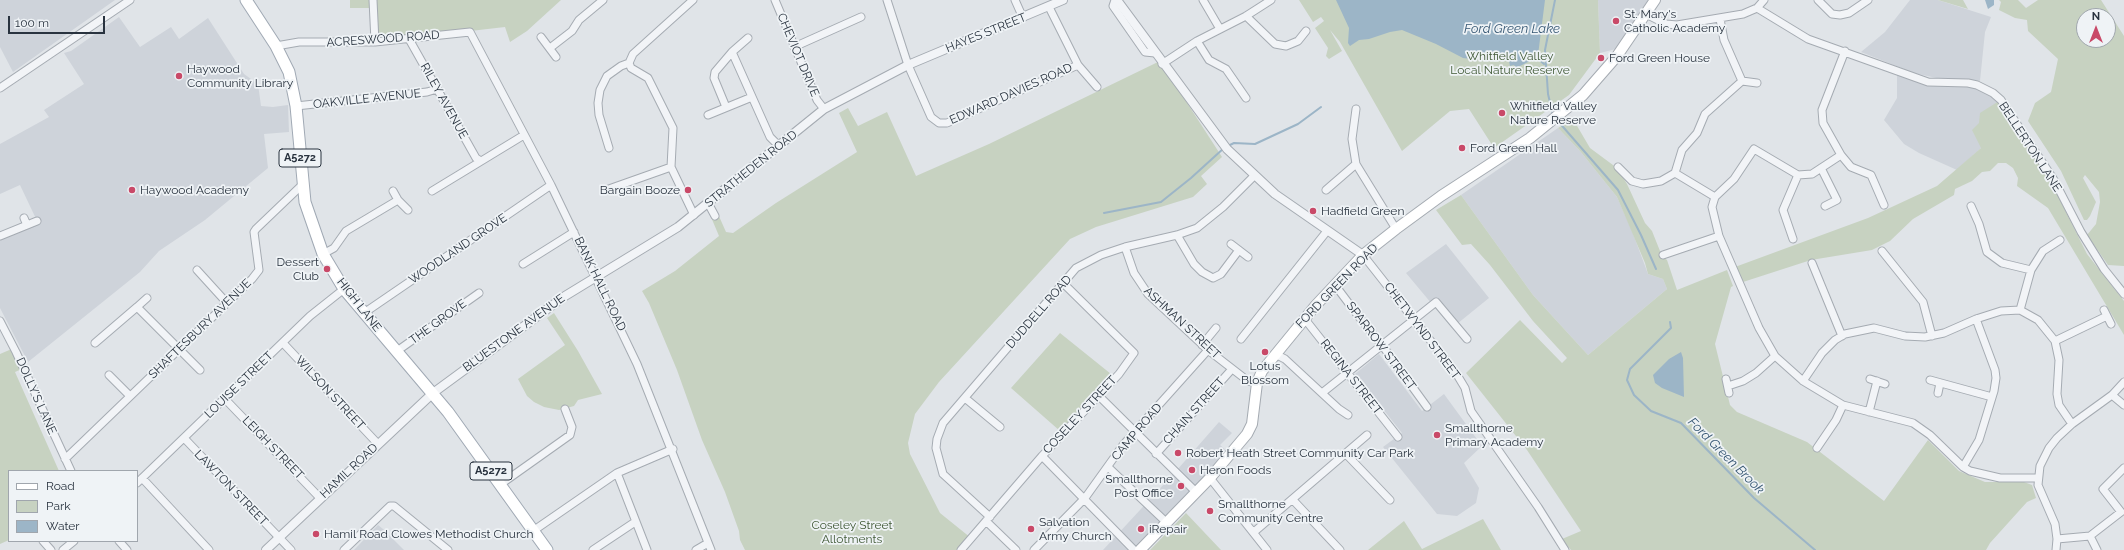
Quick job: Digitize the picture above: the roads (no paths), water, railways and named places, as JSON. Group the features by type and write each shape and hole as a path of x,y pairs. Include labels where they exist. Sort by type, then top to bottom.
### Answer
{"main road":[{"name":"HIGH LANE","path":"246,0 276,46 289,72 296,106 304,202 323,254 344,289 433,392 501,484 547,550"},
{"name":"FORD GREEN ROAD","path":"1140,550 1210,478 1247,434 1252,424 1257,383 1262,372 1304,318 1363,255 1440,197 1530,138 1555,119 1598,79 1617,56 1655,0"}],"street":[{"path":"0,88 130,0"},
{"path":"374,0 375,42"},
{"path":"550,48 572,31 579,20 603,0"},
{"path":"693,0 633,54 630,63 631,68 648,78 673,128 671,168 694,214"},
{"name":"EDWARD DAVIES ROAD","path":"887,0 908,65 931,117 939,123 947,123 1078,65"},
{"path":"1014,0 1023,18"},
{"name":"HAYES STREET","path":"908,65 1063,0"},
{"path":"1116,0 1225,147 1254,176 1290,205 1363,255"},
{"path":"1203,0 1220,29"},
{"path":"1162,64 1197,41 1246,16 1271,0"},
{"path":"1646,14 1666,24 1677,25 1743,14 1757,8 1764,0"},
{"path":"1818,0 1832,14 1840,15 1849,13 1868,0"},
{"name":"CHEVIOT DRIVE","path":"777,1 794,47 817,100 824,109"},
{"name":"EDWARD DAVIES ROAD","path":"1049,7 1078,65 1097,87"},
{"name":"BELLERTON LANE","path":"1757,8 1808,39 1928,82 1977,85 2001,100 2054,180 2083,236 2104,270 2124,294"},
{"path":"794,47 861,16"},
{"path":"1246,16 1275,44 1286,46 1298,41 1306,31"},
{"path":"1720,19 1724,40 1742,81"},
{"name":"ACRESWOOD ROAD","path":"276,46 299,42 375,42 466,32"},
{"name":"BANK HALL ROAD","path":"466,32 470,32 551,185 596,277 637,364 673,449 710,547"},
{"path":"541,37 556,57"},
{"path":"726,107 714,78 715,72 732,52 748,38"},
{"name":"RILEY AVENUE","path":"409,39 476,158 480,161"},
{"path":"1197,41 1209,60 1226,69 1246,98"},
{"path":"1845,51 1821,113 1823,123 1841,155 1851,167 1871,175 1884,205"},
{"path":"732,52 770,137 779,146"},
{"path":"609,148 599,115 598,103 600,90 607,76 621,66 630,63"},
{"name":"STRATHEDEN ROAD","path":"596,277 678,227 824,109 908,65"},
{"path":"1742,81 1757,83"},
{"path":"1618,167 1627,172 1637,184 1652,184 1675,173 1682,150 1697,133 1706,114 1742,81"},
{"name":"OAKVILLE AVENUE","path":"296,106 427,92 437,89"},
{"path":"708,115 752,97"},
{"path":"1356,109 1352,139 1356,164 1396,229"},
{"path":"716,111 719,118"},
{"path":"432,191 524,136"},
{"path":"1841,155 1812,174 1798,175 1754,149 1734,178 1716,197 1712,206 1719,236 1759,328 1775,356 1803,380 1843,405 1913,423 1930,435 1963,467 1985,476 2000,478 2038,478"},
{"path":"1326,190 1356,164"},
{"path":"606,190 671,168"},
{"path":"1821,168 1837,200 1825,206"},
{"path":"1675,173 1716,197"},
{"path":"1793,239 1783,210 1798,175"},
{"name":"DUDDELL ROAD","path":"1016,550 988,519 943,474 937,456 936,439 941,428 1076,268 1101,255 1125,247 1177,235 1197,228 1208,220 1254,176"},
{"name":"SHAFTESBURY AVENUE","path":"64,459 252,279 259,270 254,232 302,185"},
{"name":"WOODLAND GROVE","path":"364,313 551,185"},
{"path":"393,191 398,200 408,210"},
{"path":"323,254 334,248 346,231 398,200"},
{"path":"708,204 714,216"},
{"path":"1971,206 1979,224 1987,252 2002,263 2031,270"},
{"path":"24,218 27,225"},
{"path":"0,236 37,221"},
{"path":"1237,330 1243,337 1327,231"},
{"path":"523,264 574,232"},
{"path":"1177,235 1194,264 1202,272 1213,278 1221,274 1239,250"},
{"path":"1663,255 1719,236"},
{"path":"2020,310 2031,270 2043,251 2060,240"},
{"path":"1231,244 1248,257"},
{"name":"ASHMAN STREET","path":"1125,247 1134,273 1148,294 1205,348 1248,381 1257,383"},
{"path":"1882,250 1923,302 1932,336"},
{"name":"CHETWYND STREET","path":"1363,255 1456,373 1465,388 1471,411 1538,507 1565,550"},
{"path":"1812,263 1842,336"},
{"path":"197,270 227,303"},
{"name":"BLUESTONE AVENUE","path":"433,392 528,322 596,277"},
{"name":"COSELEY STREET","path":"961,550 1042,456 1098,396 1134,353 1064,284"},
{"name":"SPARROW STREET","path":"1335,286 1382,345 1427,407"},
{"name":"LOUISE STREET","path":"140,481 310,316 344,289"},
{"name":"THE GROVE","path":"397,351 479,293"},
{"path":"94,345 147,298"},
{"path":"1322,393 1436,302 1467,339"},
{"path":"137,307 200,370"},
{"path":"1803,380 1822,353 1835,340 1859,330 1874,328 1905,336 1932,336 1944,333 1976,319 2001,311 2020,310 2038,320 2055,341 2059,360 2057,394 2059,405 2072,424"},
{"path":"2055,341 2105,313 2111,324"},
{"name":"REGINA STREET","path":"1304,318 1398,437"},
{"path":"1963,467 1979,440 1996,378 1995,370 1976,319"},
{"name":"DOLLY'S LANE","path":"0,321 16,352 64,459 70,470"},
{"name":"CAMP ROAD","path":"1034,550 1085,498 1123,445 1205,348 1216,328"},
{"name":"WILSON STREET","path":"283,343 378,444"},
{"path":"1275,354 1285,359 1339,409 1348,415"},
{"path":"1729,393 1727,382 1743,381 1756,373 1775,356"},
{"name":"CHAIN STREET","path":"1156,454 1232,369"},
{"path":"109,375 130,396"},
{"path":"1869,412 1874,380 1884,384"},
{"path":"1930,380 1992,397"},
{"path":"2056,550 2057,539 2055,524 2039,491 2038,478 2040,466 2049,448 2072,424 2112,395 2124,382"},
{"path":"1938,393 1940,383"},
{"name":"HAMIL ROAD","path":"266,550 433,392"},
{"path":"2112,395 2124,405"},
{"path":"1098,396 1196,492"},
{"path":"965,398 1000,427"},
{"name":"LEIGH STREET","path":"225,399 320,498"},
{"path":"1817,448 1836,420 1843,405"},
{"path":"501,484 570,435 572,427 565,409"},
{"path":"1254,532 1367,435"},
{"name":"LAWTON STREET","path":"184,438 291,550"},
{"path":"533,531 617,473 673,449"},
{"path":"1346,454 1390,500"},
{"path":"1042,456 1085,498 1134,550"},
{"path":"1108,467 1166,522"},
{"path":"2057,539 2090,536 2123,511 2103,489 2124,468"},
{"path":"617,473 647,550"},
{"path":"1210,478 1267,550"},
{"path":"140,481 209,550"},
{"path":"1293,500 1340,550"},
{"path":"344,550 390,506 394,506 448,550"},
{"path":"593,550 635,522"},
{"path":"2090,536 2097,550"},
{"path":"44,542 51,550"},
{"path":"63,550 73,542"},
{"path":"120,542 127,550"},
{"path":"696,550 710,547"}],"water":[{"name":"Ford Green Lake","path":"1336,0 1545,0 1538,55 1534,59 1516,68 1514,65 1510,66 1509,61 1503,57 1489,51 1471,59 1463,58 1436,44 1402,30 1390,32 1369,39 1359,40 1350,46 1348,43 1349,28"},
{"path":"1985,0 1994,0 1994,5 1988,9"},
{"path":"1681,352 1683,358 1684,397 1662,388 1655,383 1653,375 1669,359"}],"waterway":[{"name":"Ford Green Brook","path":"1553,115 1548,94 1545,50 1555,0"},
{"path":"1536,57 1544,64"},
{"path":"1228,146 1234,143 1255,144 1298,124 1321,107"},
{"name":"Ford Green Brook","path":"1557,120 1618,190 1641,235 1656,269"},
{"path":"1104,213 1161,202 1191,178 1224,148"},
{"name":"Ford Green Brook","path":"1670,322 1671,328 1630,369 1627,380 1634,395 1651,411 1681,423 1754,498 1815,550"}],"place":[{"name":"St. Mary's Catholic Academy","path":"1616,21"},
{"name":"Ford Green House","path":"1601,58"},
{"name":"Haywood Community Library","path":"179,76"},
{"name":"Whitfield Valley Nature Reserve","path":"1502,113"},
{"name":"Ford Green Hall","path":"1462,148"},
{"name":"Haywood Academy","path":"132,190"},
{"name":"Bargain Booze","path":"688,190"},
{"name":"Hadfield Green","path":"1313,211"},
{"name":"Dessert Club","path":"327,269"},
{"name":"Lotus Blossom","path":"1265,352"},
{"name":"Smallthorne Primary Academy","path":"1437,435"},
{"name":"Robert Heath Street Community Car Park","path":"1178,453"},
{"name":"Heron Foods","path":"1192,470"},
{"name":"Smallthorne Post Office","path":"1181,486"},
{"name":"Smallthorne Community Centre","path":"1210,511"},
{"name":"Salvation Army Church","path":"1031,529"},
{"name":"iRepair","path":"1141,529"},
{"name":"Hamil Road Clowes Methodist Church","path":"316,534"}],"park label":[{"name":"Whitfield Valley Local Nature Reserve","path":"1510,63"},
{"name":"Coseley Street Allotments","path":"852,532"}]}
